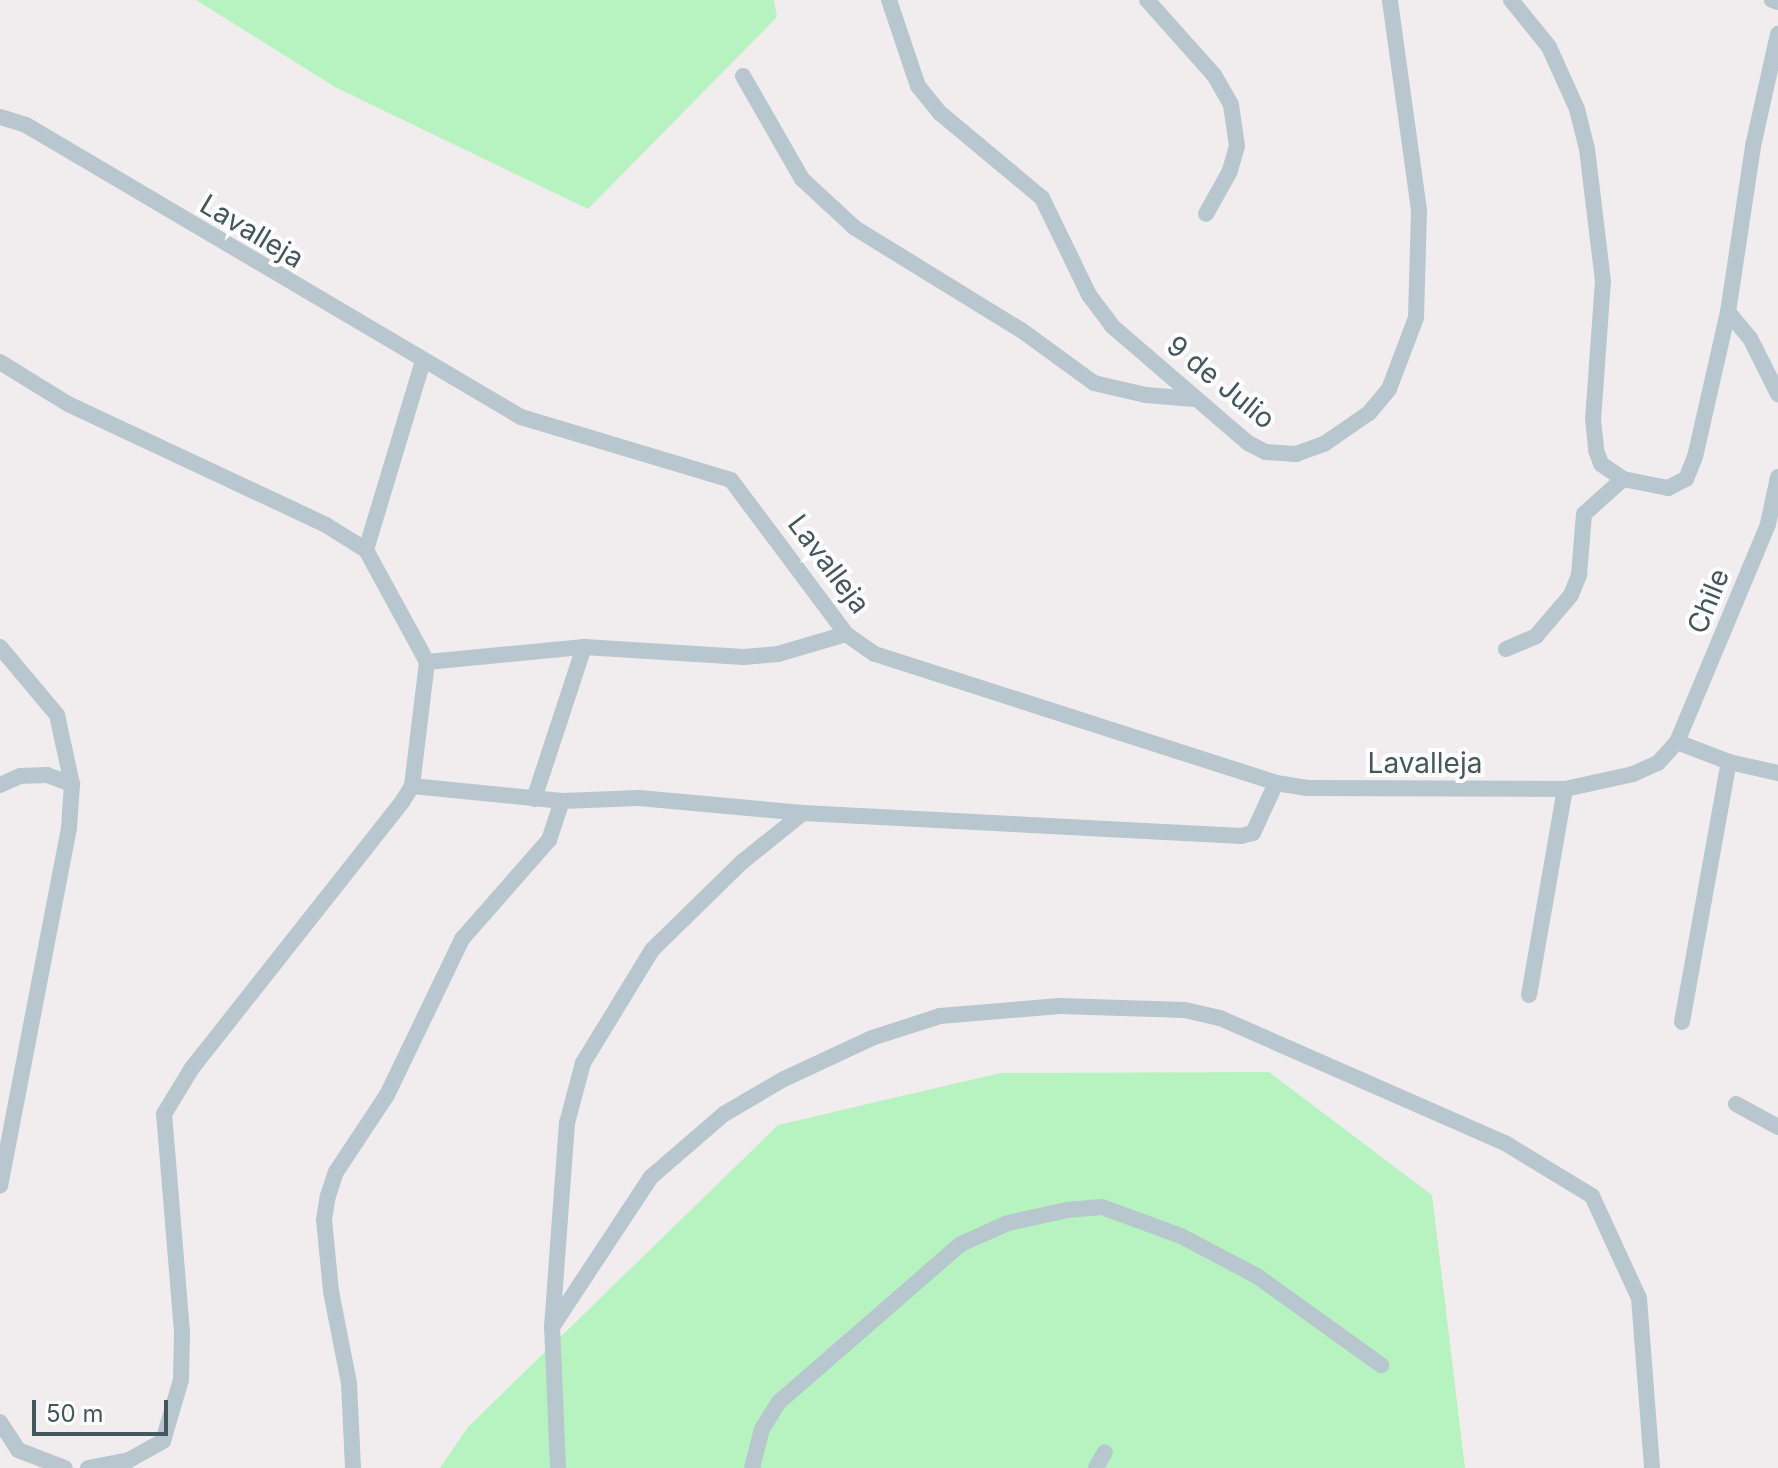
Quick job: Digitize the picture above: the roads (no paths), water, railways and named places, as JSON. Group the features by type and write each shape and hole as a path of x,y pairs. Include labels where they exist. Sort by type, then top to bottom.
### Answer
{"street":[{"name":"9 de Julio","path":"889,0 918,86 940,113 1042,198 1098,310 1194,399 1248,443 1266,452 1296,454 1324,444 1369,413 1389,389 1416,318 1419,210 1390,0"},
{"path":"1147,0 1214,75 1231,105 1237,146 1230,171 1206,214"},
{"path":"1511,0 1549,47 1577,109 1587,149 1603,281 1593,419 1596,450 1601,464 1623,479 1668,488 1686,479 1728,312 1753,146 1778,34"},
{"path":"1772,0 1778,2"},
{"path":"743,76 802,179 855,228 1021,330 1094,383 1146,395 1194,399"},
{"name":"Lavalleja","path":"0,117 26,125 521,417 731,480 846,634 875,654 1276,783 1308,788 1565,789 1633,774 1658,763 1677,742"},
{"path":"1728,312 1750,338 1778,394"},
{"path":"366,550 423,361"},
{"path":"0,362 68,404 326,525 366,550 427,662 412,786 172,1097 162,1132 182,1332 181,1380 163,1441 129,1460 88,1468"},
{"name":"Chile","path":"1677,742 1768,524 1778,477"},
{"path":"1506,649 1536,636 1571,595 1579,575 1584,514 1623,479"},
{"path":"427,662 584,647 744,657 778,654 846,634"},
{"path":"0,647 57,715 72,784 69,828 0,1185"},
{"path":"534,799 584,647"},
{"path":"1677,742 1729,762 1778,773"},
{"path":"1682,1022 1729,762"},
{"path":"0,785 20,776 47,775 72,784"},
{"path":"412,786 562,801 639,798 803,813 1241,836 1253,833 1276,783"},
{"path":"1529,995 1565,789"},
{"path":"353,1468 349,1383 329,1277 328,1196 336,1172 387,1095 462,939 549,840 562,801"},
{"path":"558,1468 552,1327 567,1123 583,1063 652,950 742,862 803,813"},
{"path":"552,1327 651,1177 700,1132 784,1079 872,1038 940,1016 1060,1006 1185,1010 1220,1018 1505,1143 1592,1196 1639,1298 1652,1468"},
{"path":"1736,1104 1778,1127"},
{"path":"752,1468 762,1429 779,1402 961,1244 1008,1223 1067,1210 1102,1207 1181,1236 1257,1276 1381,1365"},
{"path":"0,1422 18,1450 65,1468"},
{"path":"1096,1468 1105,1452"}]}
